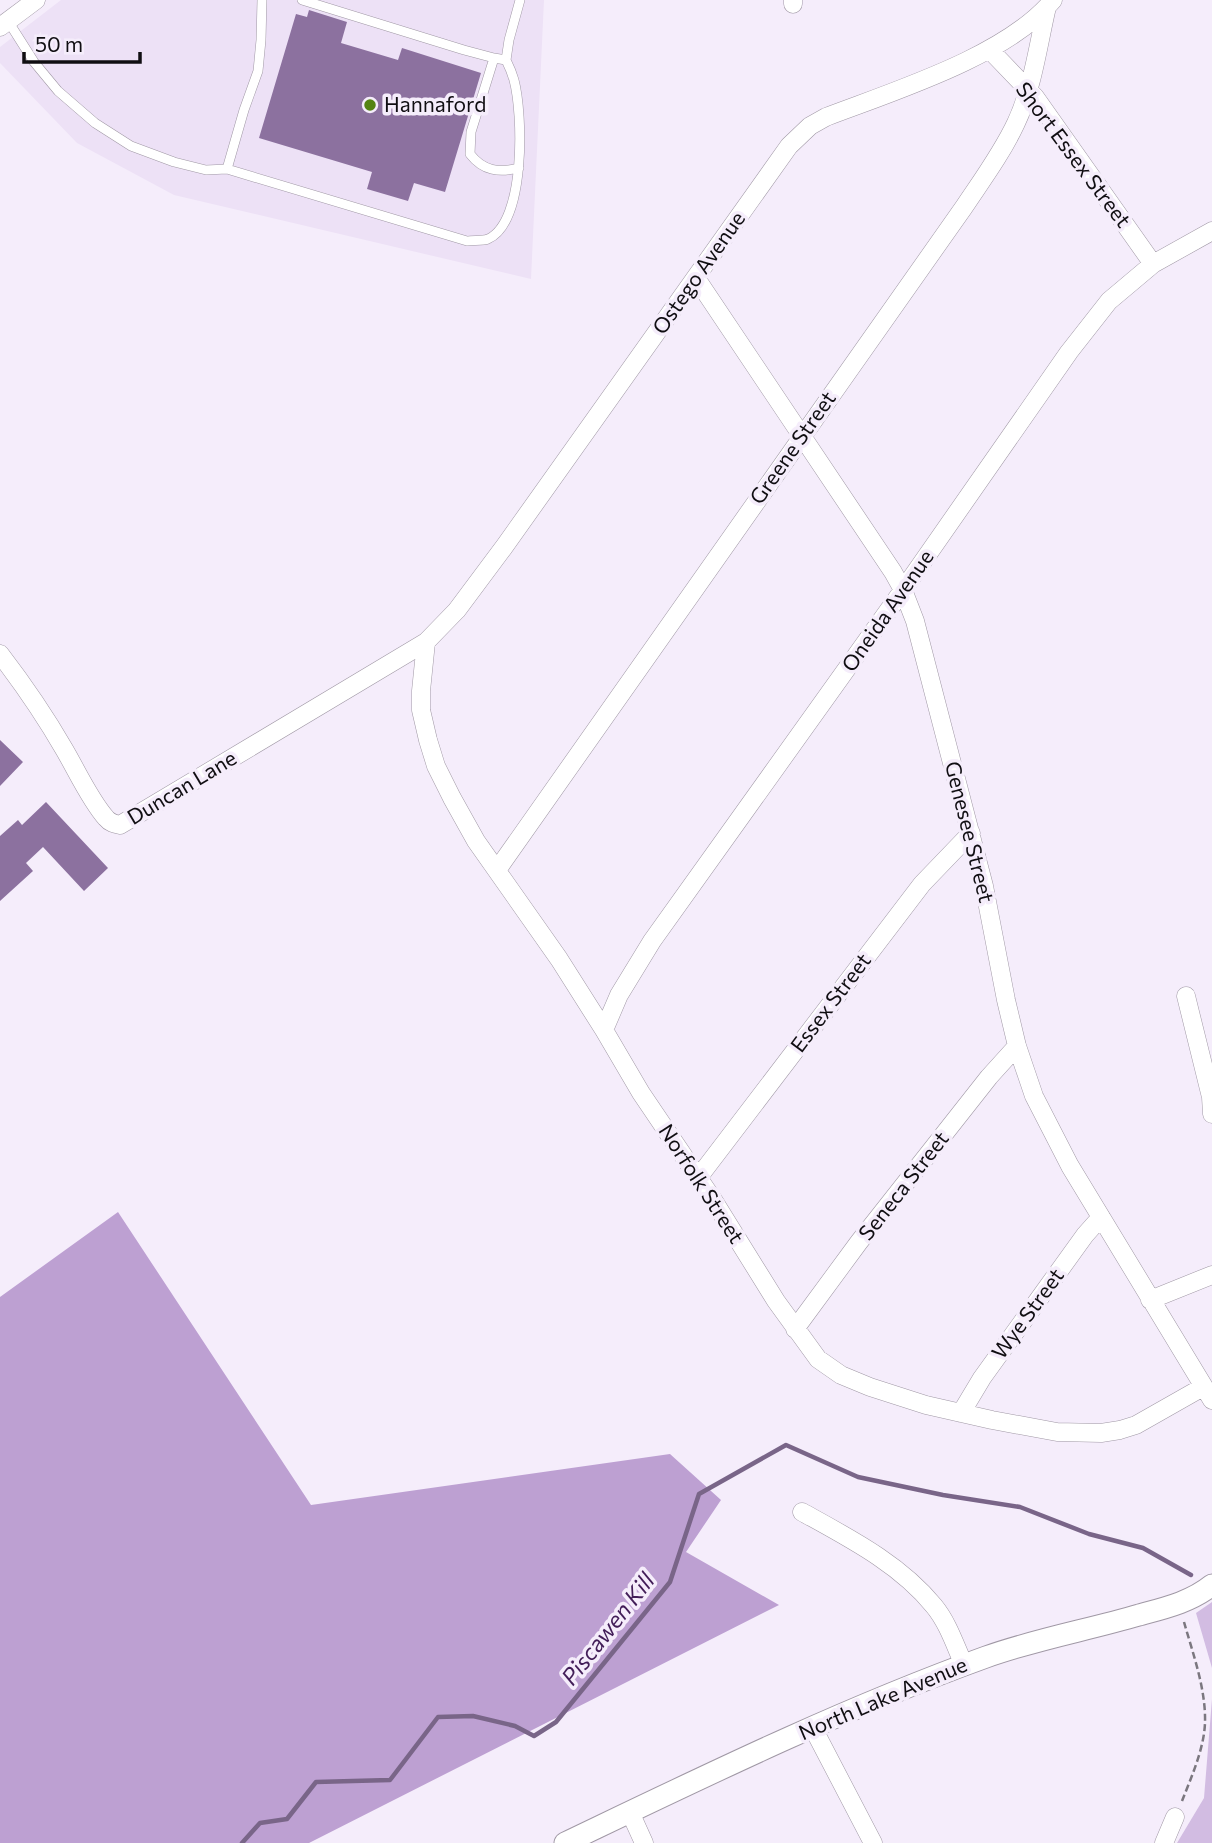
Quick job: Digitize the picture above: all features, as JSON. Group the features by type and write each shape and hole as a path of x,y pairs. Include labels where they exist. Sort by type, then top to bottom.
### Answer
{"street":[{"path":"4,24 36,0"},
{"name":"Ostego Avenue","path":"426,642 457,610 789,146 810,126 826,117 938,74 989,49 1026,27 1050,3"},
{"name":"Greene Street","path":"497,870 964,207 1007,141 1028,90 1050,3"},
{"name":"Short Essex Street","path":"989,49 1028,90 1153,264"},
{"name":"Oneida Avenue","path":"604,1030 619,995 652,941 1077,342 1109,301 1153,264 1212,231"},
{"name":"Genesee Street","path":"696,278 903,590 915,621 971,833 1017,1046 1034,1096 1070,1166 1208,1394"},
{"name":"Duncan Lane","path":"0,654 57,736 97,805 107,819 120,825 426,642"},
{"name":"Norfolk Street","path":"426,642 421,710 436,766 452,798 476,841 559,959 641,1093 712,1198 776,1301 818,1359 841,1375 892,1394 961,1413 1057,1432 1101,1433 1121,1430 1208,1394"},
{"name":"Essex Street","path":"698,1178 922,884 971,833"},
{"path":"1186,996 1212,1102"},
{"name":"Seneca Street","path":"795,1329 859,1242 989,1077 1017,1046"},
{"name":"Wye Street","path":"961,1413 982,1378 1085,1235 1101,1217"},
{"path":"1150,1300 1212,1275"},
{"path":"802,1512 869,1550 901,1574 934,1606 944,1621 964,1665"},
{"name":"North Lake Avenue","path":"565,1843 906,1686 1012,1648 1180,1604 1212,1585"},
{"path":"813,1728 873,1843"},
{"path":"630,1812 644,1843"},
{"path":"1164,1843 1175,1817"}],"lane":[{"path":"228,169 258,72 262,0"},
{"path":"302,0 506,60"},
{"path":"4,24 58,91 95,123 131,146 174,162 206,170 228,169 467,241 487,240 509,216 519,168 520,133 514,81 506,60 520,0"},
{"path":"494,58 471,132 470,154 475,161 495,171 519,168"}],"path":[{"path":"1175,1817 1196,1766 1205,1725 1204,1698 1180,1604"}],"shaded area":[{"path":"61,0 544,0 531,279 174,195 77,143 0,63 0,47"},
{"path":"118,1212 311,1505 670,1454 721,1500 686,1552 779,1605 309,1843 0,1843 0,1297"},
{"path":"1212,1602 1212,1668 1196,1613"},
{"path":"1212,1699 1212,1843 1177,1843 1204,1798"}],"building":[{"name":"Hannaford","path":"309,10 347,22 341,43 398,60 402,48 481,73 445,192 414,183 408,201 367,189 372,172 259,138 296,14 307,17"},
{"path":"0,740 23,762 0,786"},
{"path":"46,802 108,868 84,891 43,847 26,863 33,871 0,901 0,836 18,820 22,825"}],"waterway":[{"name":"Piscawen Kill","path":"242,1843 260,1823 287,1819 316,1782 390,1780 438,1717 473,1716 515,1726 534,1736 556,1722 670,1582 699,1494 786,1445 858,1477 943,1495 1020,1507 1089,1534 1143,1548 1191,1575"}],"place":[{"name":"Hannaford","path":"370,105"}]}
